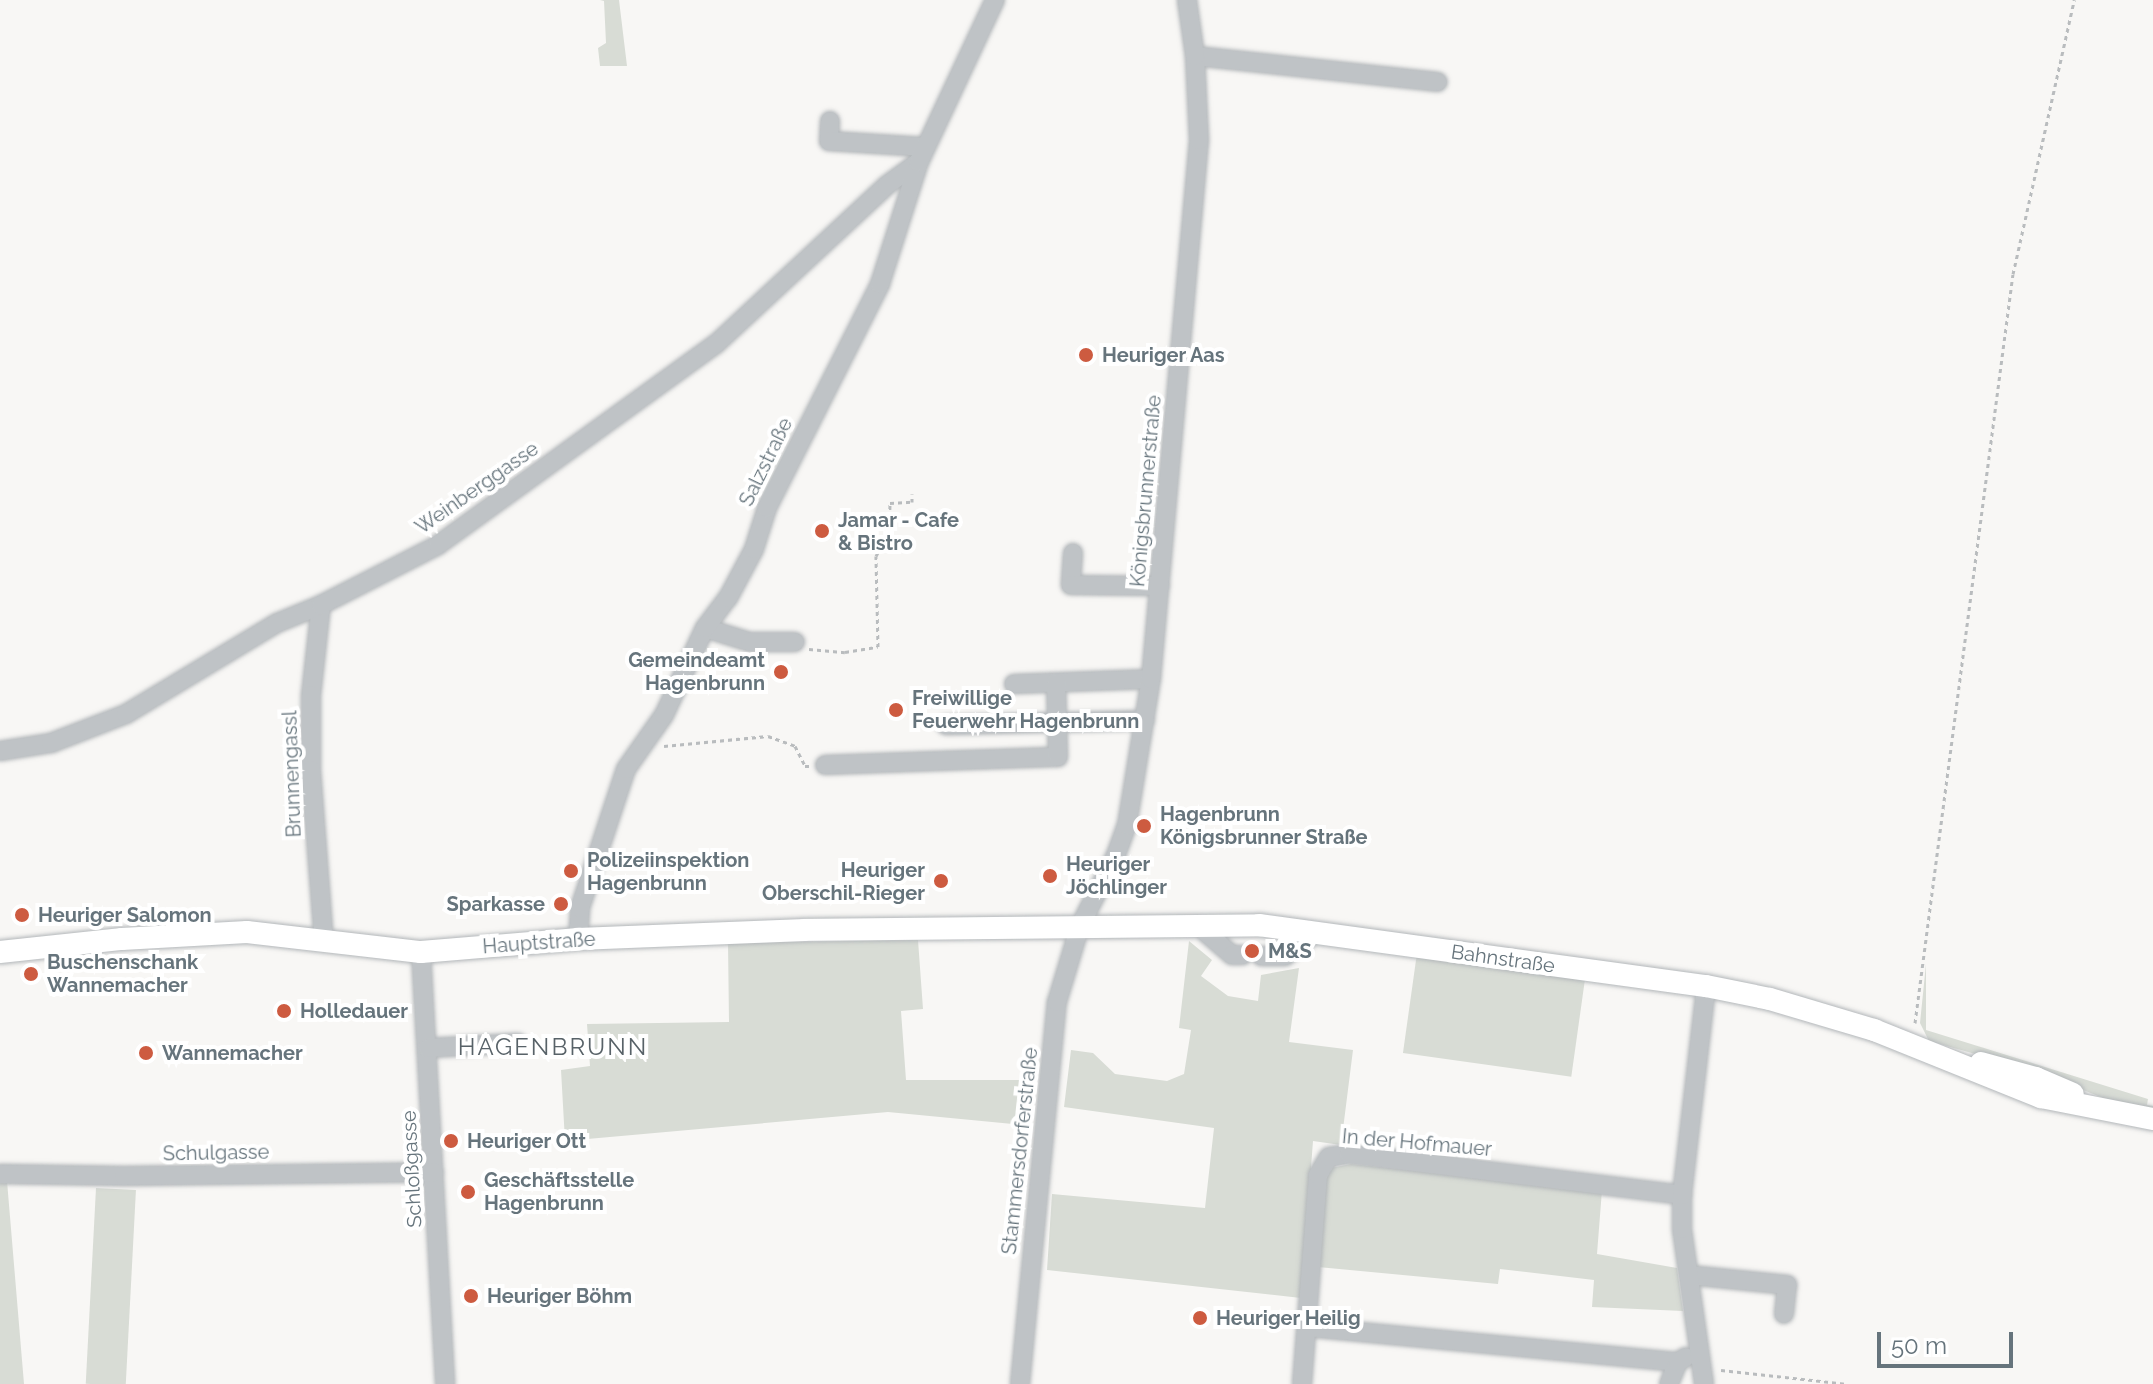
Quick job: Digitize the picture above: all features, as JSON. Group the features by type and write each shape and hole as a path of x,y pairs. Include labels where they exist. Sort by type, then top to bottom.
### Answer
{"main road":[{"name":"Bahnstraße","path":"1080,926 1259,925 1706,986 1802,1007 1915,1046 2024,1074 2110,1110 2153,1119"},
{"name":"Hauptstraße","path":"0,952 122,939 247,932 421,952 578,939 1080,926"}],"street":[{"name":"Salzstraße","path":"578,939 580,908 626,769 664,715 705,628 728,598 754,549 767,508 880,284 922,155 995,0"},
{"name":"Königsbrunnerstraße","path":"1080,926 1116,855 1127,825 1151,679 1199,140 1195,56 1187,0"},
{"path":"1195,56 1438,82"},
{"path":"830,121 829,141 922,155"},
{"name":"Weinberggasse","path":"0,751 51,743 126,714 277,623 321,605 438,545 716,344 922,155"},
{"path":"1073,553 1071,585 1160,586"},
{"name":"Brunnengassl","path":"321,605 311,695 311,770 324,941"},
{"path":"705,628 750,642 795,642"},
{"path":"1014,684 1151,679"},
{"path":"825,765 1058,757 1056,683"},
{"path":"946,725 1145,720"},
{"path":"1197,925 1232,955 1285,956 1316,933"},
{"name":"Stammersdorferstraße","path":"1020,1384 1057,1002 1080,926"},
{"name":"Schloßgasse","path":"421,952 445,1384"},
{"path":"1307,1327 1678,1362 1701,1367 1682,1229 1682,1195 1706,986"},
{"path":"428,1048 518,1043"},
{"name":"In der Hofmauer","path":"1302,1384 1318,1175 1329,1157 1349,1154 1682,1195"},
{"name":"Schulgasse","path":"0,1174 124,1176 434,1172"},
{"path":"1689,1275 1787,1285 1784,1314"},
{"path":"1669,1384 1678,1362"}],"path":[{"path":"1915,1046 1921,950 2013,274 2074,0"},
{"path":"795,642 813,650 845,652 878,647 876,556 889,533 890,503 912,502 912,494"},
{"path":"647,740 665,746 768,736 795,746 805,766"},
{"path":"1701,1367 1847,1384"}],"shaded area":[{"path":"600,0 619,0 627,66 600,66 598,48 606,43 604,1"},
{"path":"918,940 923,1009 901,1011 906,1080 1028,1080 1024,1125 888,1112 565,1141 561,1070 590,1066 587,1024 729,1022 728,943"},
{"path":"1189,941 1212,960 1201,976 1228,996 1258,1001 1261,975 1299,968 1289,1042 1353,1050 1341,1145 1313,1141 1301,1298 1047,1270 1052,1194 1205,1208 1214,1128 1064,1107 1071,1050 1093,1053 1115,1074 1167,1081 1184,1074 1191,1030 1179,1028"},
{"path":"1417,953 1585,977 1571,1077 1403,1053"},
{"path":"1926,964 1926,1030 2148,1099 2147,1105 2153,1106 2153,1111 2113,1102 2036,1071 1929,1041 1920,1023"},
{"path":"1351,1164 1602,1190 1597,1254 1677,1268 1683,1311 1592,1307 1594,1280 1500,1269 1498,1284 1318,1267 1326,1176 1331,1168"},
{"path":"0,1181 7,1181 24,1384 0,1384"},
{"path":"96,1188 136,1190 126,1384 86,1384"}],"place":[{"name":"Heuriger Aas","path":"1086,355"},
{"name":"Jamar - Cafe & Bistro","path":"822,531"},
{"name":"Gemeindeamt Hagenbrunn","path":"781,672"},
{"name":"Freiwillige Feuerwehr Hagenbrunn","path":"896,710"},
{"name":"Hagenbrunn Königsbrunner Straße","path":"1144,826"},
{"name":"Polizeiinspektion Hagenbrunn","path":"571,871"},
{"name":"Heuriger Jöchlinger","path":"1050,876"},
{"name":"Heuriger Oberschil-Rieger","path":"941,881"},
{"name":"Sparkasse","path":"561,904"},
{"name":"Heuriger Salomon","path":"22,915"},
{"name":"M&S","path":"1252,951"},
{"name":"Buschenschank Wannemacher","path":"31,974"},
{"name":"Holledauer","path":"284,1011"},
{"name":"Wannemacher","path":"146,1053"},
{"name":"Heuriger Ott","path":"451,1141"},
{"name":"Geschäftsstelle Hagenbrunn","path":"468,1192"},
{"name":"Heuriger Böhm","path":"471,1296"},
{"name":"Heuriger Heilig","path":"1200,1318"}],"district":[{"name":"HAGENBRUNN","path":"553,1047"}]}
